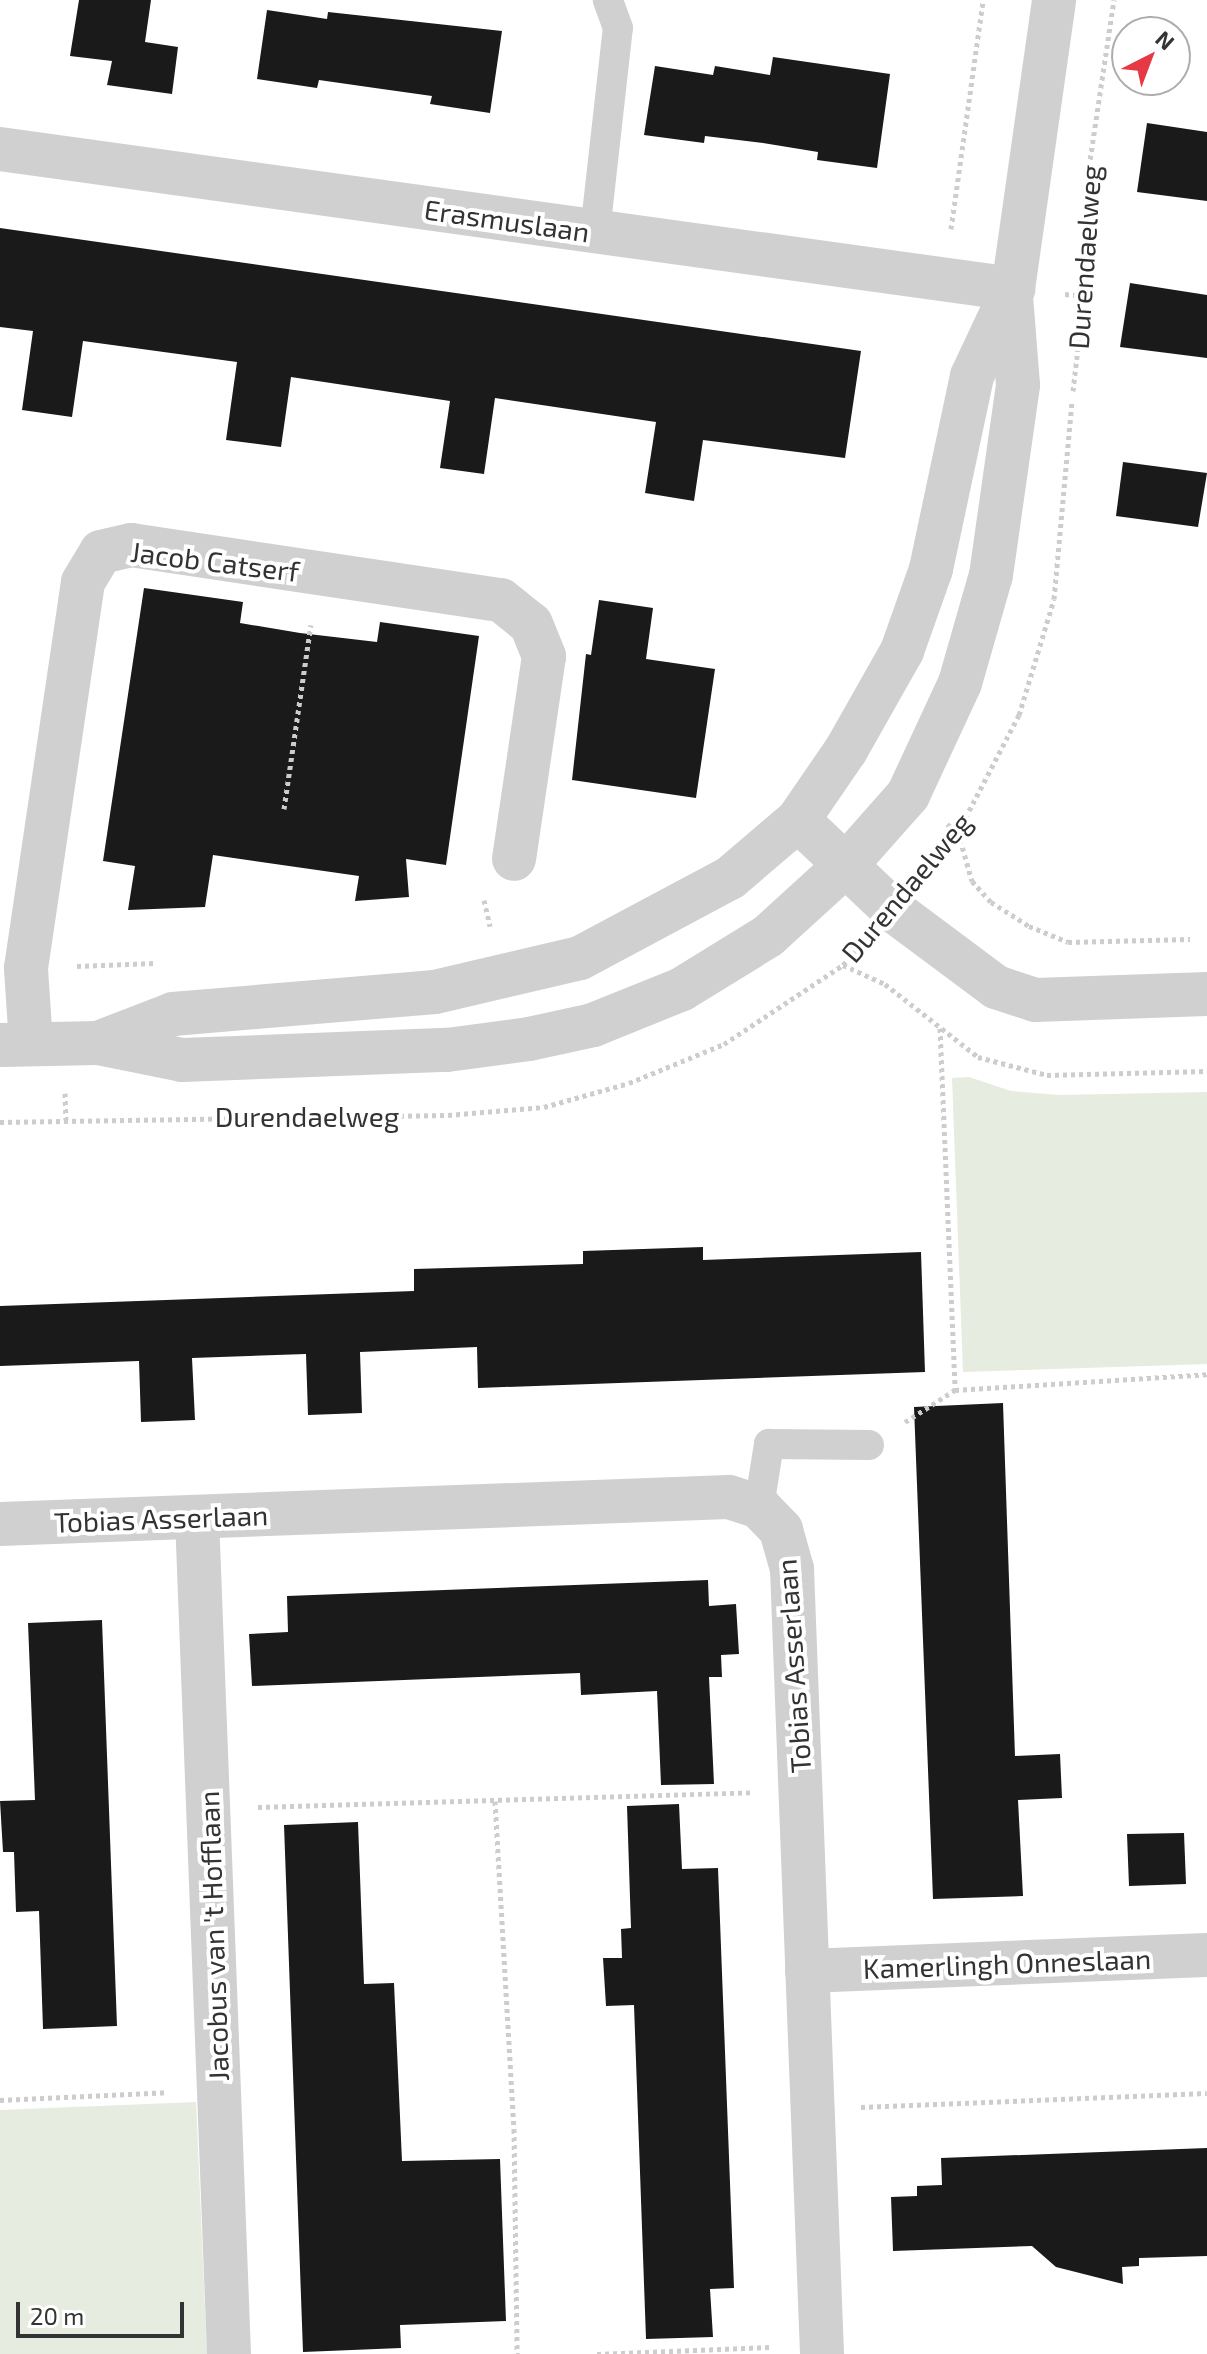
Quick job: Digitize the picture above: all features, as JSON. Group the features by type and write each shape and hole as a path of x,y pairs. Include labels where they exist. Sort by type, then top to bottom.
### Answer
{"street":[{"name":"Durendaelweg","path":"16,1044 98,1043 182,1060 245,1058 447,1050 593,1025 682,989 768,936 846,865 908,795 964,670 991,575 1018,385 1012,293 1054,0"},
{"name":"Erasmuslaan","path":"0,149 1012,293"},
{"name":"Durendaelweg","path":"98,1043 173,1014 435,992 580,958 730,878 798,820 846,750 902,651 931,569 972,376 1012,293"},
{"name":"Jacob Catserf","path":"16,1044 83,582 101,552 131,545 501,600 531,624 544,656 514,859"},
{"path":"798,820 894,911 996,987 1035,1000 1207,994"},
{"name":"Tobias Asserlaan","path":"0,1524 729,1497 759,1507 781,1530 792,1569 822,2349"},
{"name":"Jacobus van 't Hofflaan","path":"197,1517 229,2354"},
{"name":"Kamerlingh Onneslaan","path":"807,1971 1207,1955"}],"lane":[{"path":"595,232 618,28 608,0"},
{"path":"759,1507 769,1444 869,1445"}],"path":[{"path":"944,281 983,0"},
{"name":"Durendaelweg","path":"0,1122 448,1115 544,1107 629,1083 724,1044 843,965 894,911 958,832 1019,715 1054,599 1084,296 1089,167 1114,0"},
{"path":"284,809 319,574"},
{"path":"958,832 972,881 991,902 1029,926 1068,942 1200,940"},
{"path":"26,968 163,963"},
{"path":"940,1028 955,1390"},
{"path":"869,1445 955,1390 1207,1374"},
{"path":"209,1808 800,1790"},
{"path":"495,1801 514,2129 517,2354"},
{"path":"0,2100 219,2090"},
{"path":"812,2109 1207,2093"},
{"path":"597,2354 822,2349"}],"shaded area":[{"path":"969,1077 1011,1091 1060,1095 1207,1092 1207,1364 963,1372 952,1078"},
{"path":"196,2102 207,2354 0,2354 0,2110"}],"building":[{"path":"79,0 151,0 145,42 178,47 172,94 107,85 112,61 70,56"},
{"path":"267,10 327,19 328,12 502,31 490,113 430,104 432,96 319,80 317,88 257,79"},
{"path":"773,57 890,74 877,168 817,160 818,152 763,143 705,136 704,143 644,135 655,66 713,75 715,66 770,75"},
{"path":"1147,123 1207,132 1207,201 1137,192"},
{"path":"0,228 861,351 845,458 703,440 694,501 645,493 656,422 495,398 484,474 440,468 450,401 291,377 281,447 226,440 237,362 83,341 72,417 22,410 33,331 0,327"},
{"path":"1130,283 1207,295 1207,358 1120,347"},
{"path":"1123,462 1207,473 1198,527 1116,516"},
{"path":"144,588 243,602 240,623 300,633 377,642 380,622 479,636 446,865 406,859 409,897 355,901 359,876 213,855 205,907 128,910 135,866 103,861"},
{"path":"599,600 653,608 646,659 715,669 696,798 572,780 586,654 591,655"},
{"path":"703,1247 703,1260 921,1252 925,1372 478,1388 477,1347 360,1352 362,1413 308,1415 306,1354 192,1358 195,1420 141,1422 139,1361 0,1366 0,1306 414,1291 414,1269 583,1264 583,1251"},
{"path":"1003,1403 1015,1756 1060,1754 1062,1798 1018,1800 1023,1896 933,1899 914,1407"},
{"path":"708,1580 709,1606 736,1604 739,1654 721,1655 722,1677 709,1677 714,1784 661,1785 657,1691 581,1695 580,1673 252,1686 249,1634 288,1632 287,1596"},
{"path":"102,1620 117,2026 43,2029 39,1911 16,1912 14,1852 3,1852 0,1801 35,1800 28,1623"},
{"path":"679,1804 682,1869 718,1868 734,2288 710,2289 713,2337 646,2339 634,2005 606,2006 603,1958 622,1958 621,1929 631,1928 627,1806"},
{"path":"358,1822 364,1984 394,1983 402,2161 500,2159 506,2321 400,2325 401,2348 303,2352 284,1825"},
{"path":"1184,1833 1186,1884 1129,1886 1127,1834"},
{"path":"1207,2148 1207,2256 1139,2258 1139,2266 1122,2267 1123,2284 1056,2267 1032,2246 893,2251 891,2197 917,2196 917,2186 942,2185 941,2158"}]}
